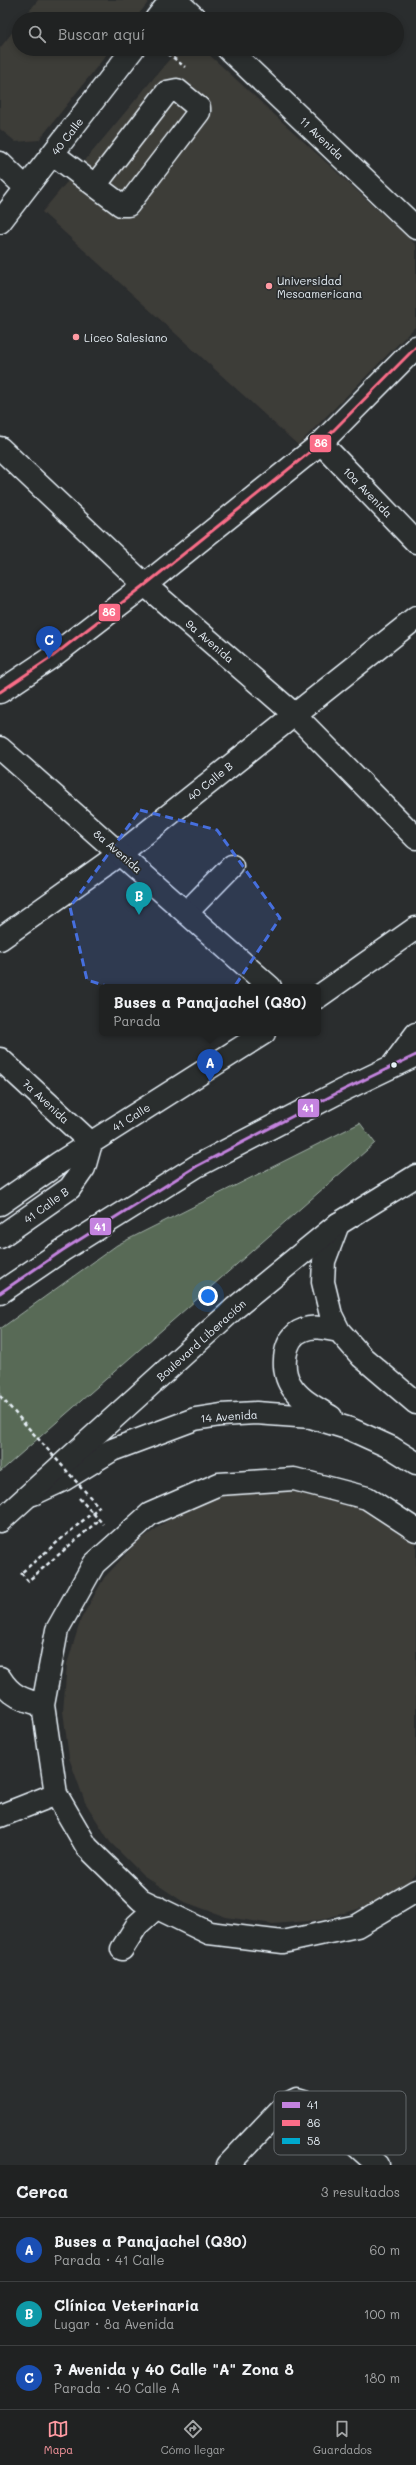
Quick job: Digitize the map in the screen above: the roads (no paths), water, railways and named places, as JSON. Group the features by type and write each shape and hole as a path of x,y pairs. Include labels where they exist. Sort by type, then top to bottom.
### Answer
{"main road":[{"path":"162,12 171,0"},
{"path":"176,0 189,12"},
{"name":"40 Calle","path":"0,222 128,56"},
{"name":"11 Avenida","path":"235,56 416,228"},
{"path":"53,154 96,184 122,205 128,205 200,112 200,108 177,90 167,92 96,184"},
{"path":"0,163 26,188"},
{"path":"0,692 49,659 145,585 321,443 416,347"},
{"name":"10a Avenida","path":"321,443 416,542"},
{"name":"9a Avenida","path":"0,448 145,585 294,714 416,838"},
{"name":"40 Calle B","path":"0,939 121,853 416,618"},
{"name":"8a Avenida","path":"0,748 121,853 267,984"},
{"path":"187,912 232,866"},
{"path":"321,995 416,928"},
{"path":"392,1065 416,1034"},
{"name":"41 Calle","path":"0,1204 91,1143 259,1036"},
{"path":"0,1293 63,1250 197,1166 392,1065 416,1055"},
{"name":"7a Avenida","path":"0,1059 91,1143"},
{"name":"41 Calle B","path":"0,1237 70,1188 84,1168 91,1143"},
{"name":"Boulevard Liberación","path":"0,1521 235,1308 338,1224 416,1176"},
{"path":"338,1224 324,1261 323,1282 331,1315 339,1331 362,1357 416,1403"},
{"path":"339,1331 318,1327 302,1330 293,1337 286,1350 285,1368 290,1384 304,1400 350,1429"},
{"name":"14 Avenida","path":"26,1497 63,1480 112,1450 195,1419 256,1413 311,1417 350,1429 392,1448 416,1463"},
{"path":"416,1530 367,1498 294,1479 219,1484 150,1514 94,1564 57,1630 43,1705 56,1794 88,1847 141,1900 209,1933 283,1942 357,1926 416,1891"},
{"path":"0,1678 11,1694 22,1700 43,1705"},
{"path":"0,1816 56,1794"},
{"path":"122,1949 137,1925 157,1907"},
{"path":"228,2165 274,2116"},
{"path":"367,2155 378,2165"}],"place":[{"name":"Universidad Mesoamericana","path":"269,286"},
{"name":"Liceo Salesiano","path":"76,337"},
{"name":"7 Avenida y 40 Calle \"A\" Zona 8","path":"49,659"},
{"name":"Clínica Veterinaria","path":"139,915"},
{"name":"Buses a Panajachel (Q30)","path":"210,1082"}]}
